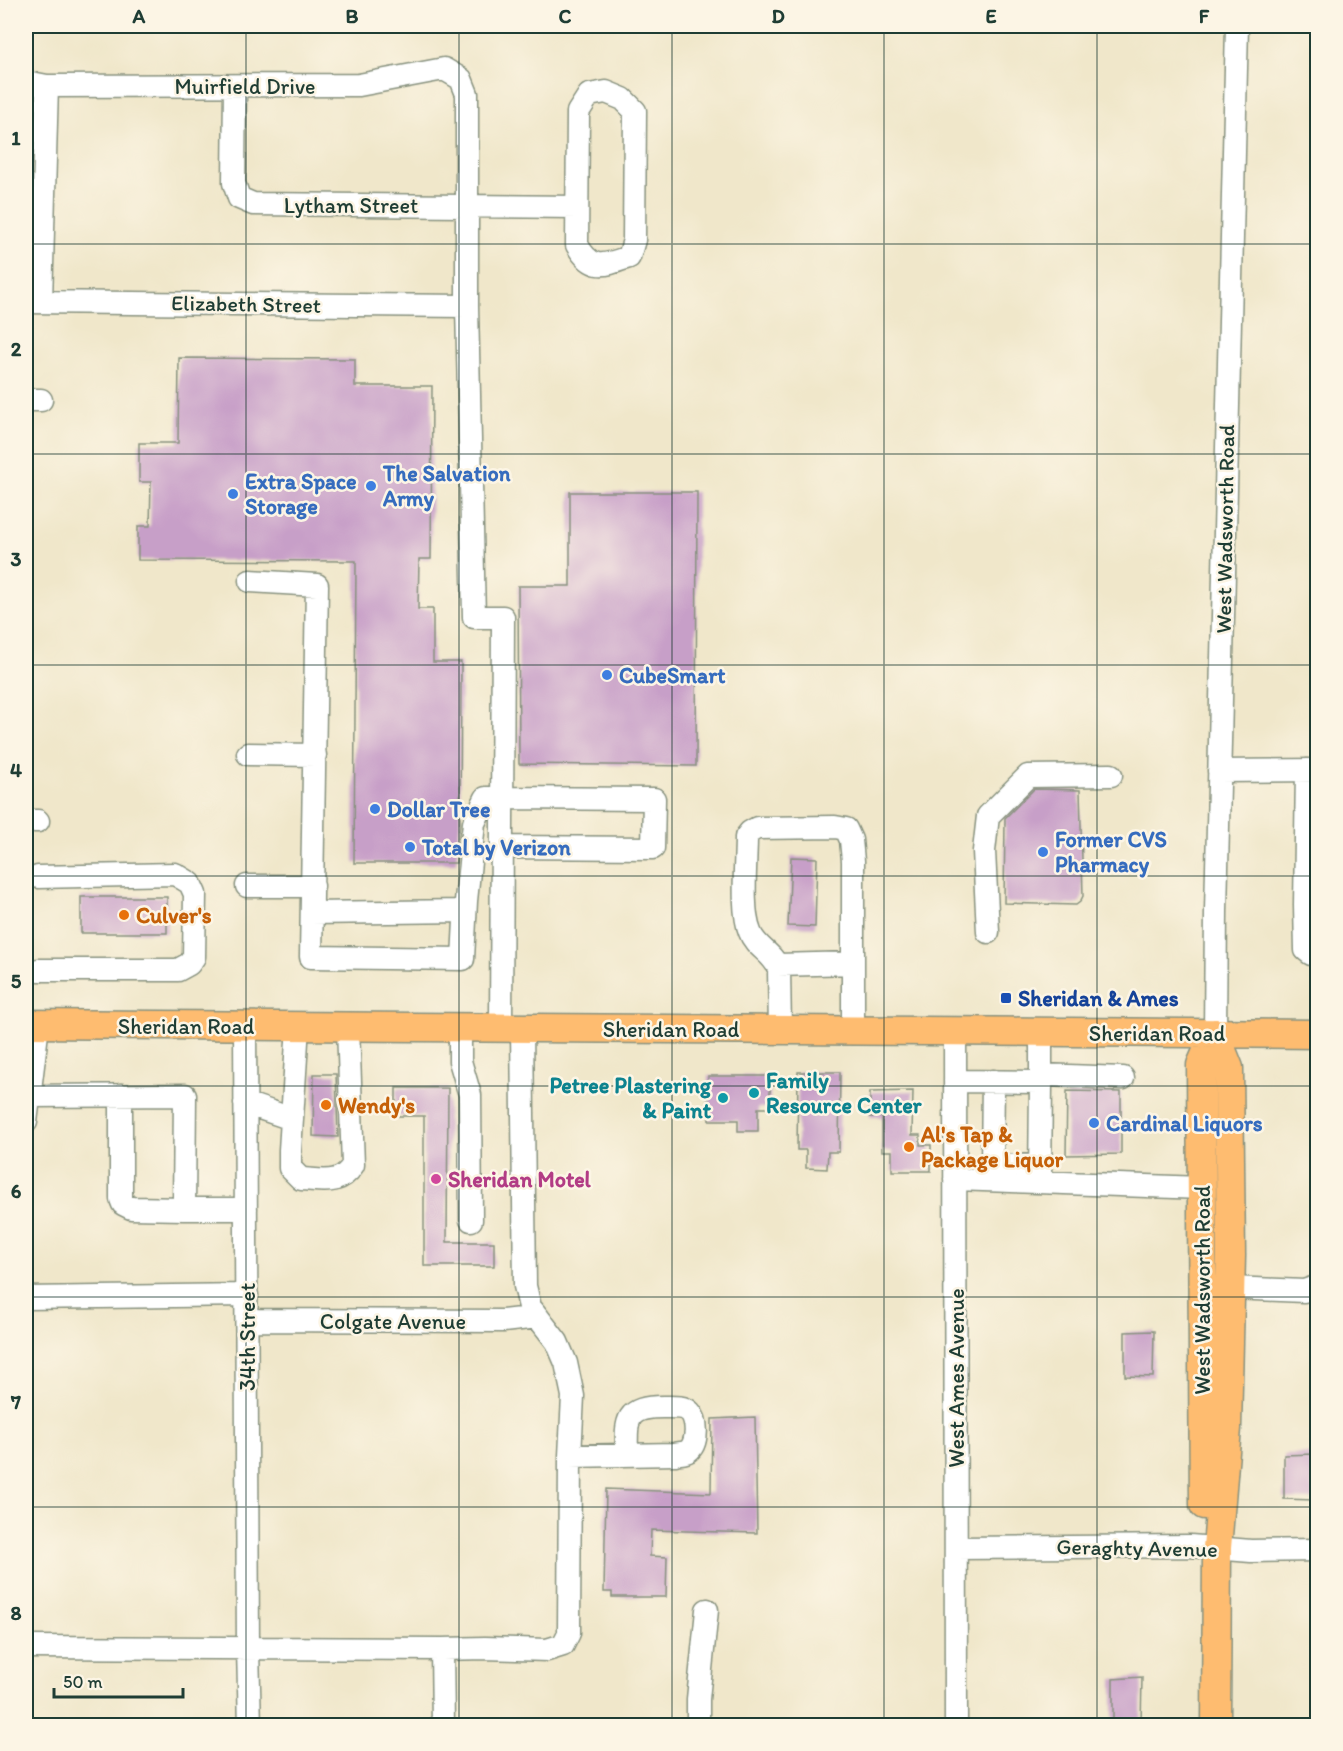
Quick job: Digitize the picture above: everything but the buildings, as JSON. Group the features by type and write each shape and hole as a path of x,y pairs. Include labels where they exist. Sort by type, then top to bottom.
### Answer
{"main road":[{"name":"Sheridan Road","path":"32,1024 1317,1034"},
{"name":"West Wadsworth Road","path":"1215,1034 1201,1065 1204,1514 1217,1548"},
{"name":"West Wadsworth Road","path":"1215,1034 1229,1068 1230,1288 1227,1428 1217,1548 1216,1725"}],"street":[{"name":"West Wadsworth Road","path":"1215,1034 1237,26"},
{"name":"Muirfield Drive","path":"36,84 359,86 444,69 461,79 467,94 466,206"},
{"path":"33,302 36,84"},
{"name":"Lytham Street","path":"235,86 234,183 240,198 253,204 577,207"},
{"path":"606,92 623,99 635,111 634,240 629,257 604,266 586,260 577,245 577,207 578,112 589,95 606,92"},
{"path":"26,1647 548,1650 563,1645 569,1633 570,1456 573,1396 566,1363 557,1342 530,1307 525,1286 502,847 502,617 474,617 466,206"},
{"name":"Elizabeth Street","path":"33,302 467,306"},
{"path":"250,581 317,585 311,957 463,959 465,911 474,823 486,798 654,799 653,848 502,847"},
{"path":"248,754 315,755"},
{"path":"1219,771 1312,770 1311,904 1306,950 1311,954 1317,954"},
{"path":"988,932 984,851 988,816 1028,776 1111,775"},
{"path":"780,1030 778,965 750,933 746,910 746,837 757,828 835,826 846,830 851,840 854,861 853,1031"},
{"path":"38,877 175,874 190,883 195,894 194,957 189,964 178,970 38,970"},
{"path":"247,886 313,886"},
{"path":"312,913 465,911"},
{"path":"778,965 852,963"},
{"path":"26,1122 32,1024"},
{"name":"34th Street","path":"245,1026 250,1725"},
{"path":"298,1026 290,1168 301,1179 333,1181 346,1175 352,1165 348,1027"},
{"path":"460,1028 460,1061 470,1095 471,1220"},
{"name":"West Ames Avenue","path":"955,1031 956,1725"},
{"path":"1040,1174 1041,1032"},
{"path":"955,1081 1123,1078"},
{"path":"993,1081 992,1166 1040,1174 1202,1188"},
{"path":"121,1095 121,1199 123,1204 131,1208 246,1209"},
{"path":"29,1096 184,1095 184,1209"},
{"path":"246,1103 292,1119"},
{"path":"955,1179 1040,1174"},
{"path":"1230,1288 1304,1292 1317,1286"},
{"path":"26,1298 247,1295"},
{"name":"Colgate Avenue","path":"247,1320 503,1321 538,1317"},
{"path":"570,1456 627,1455"},
{"name":"Geraghty Avenue","path":"956,1548 1190,1546 1251,1551 1317,1550"},
{"path":"698,1725 698,1700 707,1610"},
{"path":"442,1649 443,1721"}],"place":[{"name":"The Salvation Army","path":"371,486"},
{"name":"Extra Space Storage","path":"233,494"},
{"name":"CubeSmart","path":"607,675"},
{"name":"Dollar Tree","path":"375,809"},
{"name":"Total by Verizon","path":"410,847"},
{"name":"Former CVS Pharmacy","path":"1043,852"},
{"name":"Culver's","path":"124,915"},
{"name":"Sheridan & Ames","path":"1006,998"},
{"name":"Family Resource Center","path":"754,1093"},
{"name":"Petree Plastering & Paint","path":"723,1098"},
{"name":"Wendy's","path":"326,1105"},
{"name":"Cardinal Liquors","path":"1094,1123"},
{"name":"Al's Tap & Package Liquor","path":"909,1147"},
{"name":"Sheridan Motel","path":"436,1179"}]}
